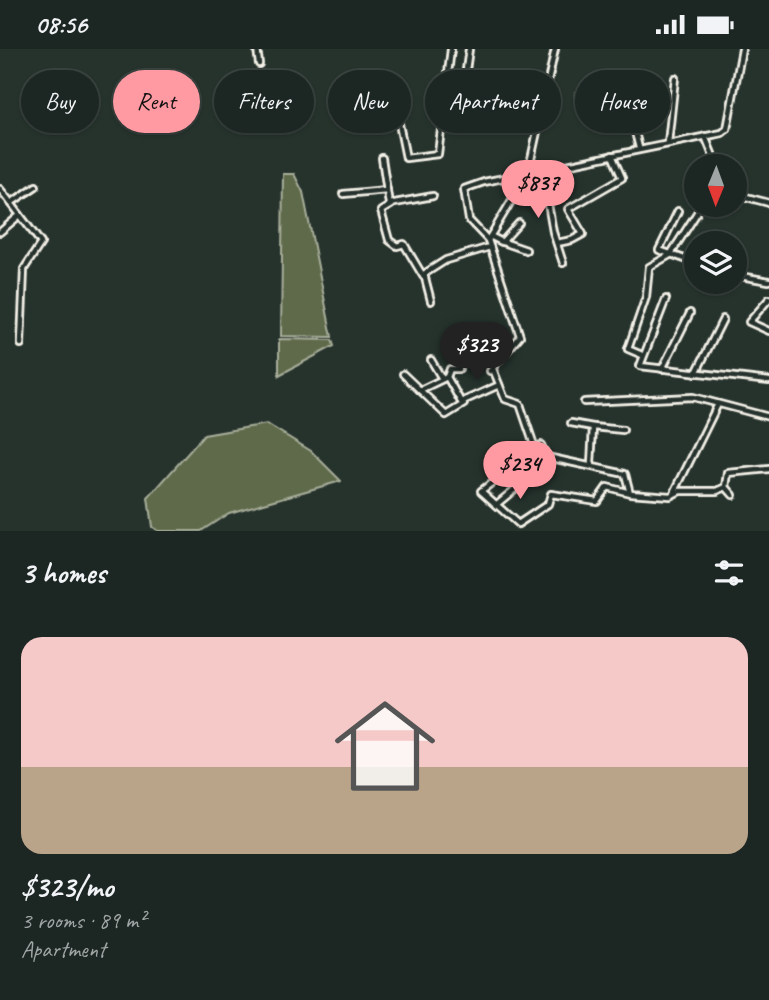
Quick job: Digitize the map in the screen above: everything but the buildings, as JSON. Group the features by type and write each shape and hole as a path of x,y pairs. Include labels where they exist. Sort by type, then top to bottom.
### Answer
{"street":[{"path":"257,49 259,64"},
{"path":"401,133 406,158 438,154 452,49"},
{"path":"466,70 469,49"},
{"path":"535,448 520,404 505,399 492,370 520,336 490,247 490,239 528,173 555,49"},
{"path":"526,250 490,239 469,220 464,189 727,129 742,49"},
{"path":"668,143 675,78"},
{"path":"635,133 639,148"},
{"path":"705,136 713,154"},
{"path":"556,243 572,240 583,234 568,209 622,178 612,155"},
{"path":"383,158 391,205"},
{"path":"542,170 556,243 563,263"},
{"path":"10,202 36,186"},
{"path":"0,189 41,243 24,269 21,344"},
{"path":"343,194 387,190"},
{"path":"431,301 423,276 404,244 397,246 389,240 381,212 391,205 433,195"},
{"path":"747,197 769,203"},
{"path":"678,211 659,250 684,259"},
{"path":"0,232 20,215"},
{"path":"642,355 628,349 646,297 649,267 670,255 694,217"},
{"path":"502,242 519,223"},
{"path":"423,276 446,260 490,247"},
{"path":"747,277 769,281"},
{"path":"666,299 639,366 769,381"},
{"path":"769,299 749,322 769,331"},
{"path":"662,369 690,313"},
{"path":"696,373 723,320"},
{"path":"430,361 458,398 465,403"},
{"path":"420,390 444,378 450,369 459,369"},
{"path":"403,374 446,415 499,385"},
{"path":"584,402 693,397 769,417"},
{"path":"674,494 718,404"},
{"path":"571,423 623,429"},
{"path":"590,464 593,427"},
{"path":"630,493 625,474 590,464 547,457 541,445 481,491 522,524 548,504 551,494 597,501 607,487 630,493 674,494 684,490 717,491 726,487"},
{"path":"726,487 729,473 769,469"},
{"path":"496,504 527,479"},
{"path":"726,487 733,495"}],"green space":[{"path":"283,174 294,174 303,192 332,337 281,336"},
{"path":"279,339 332,340 334,346 279,375"},
{"path":"267,424 311,451 341,481 229,513 201,531 158,531 152,527 148,498 204,435"}]}
